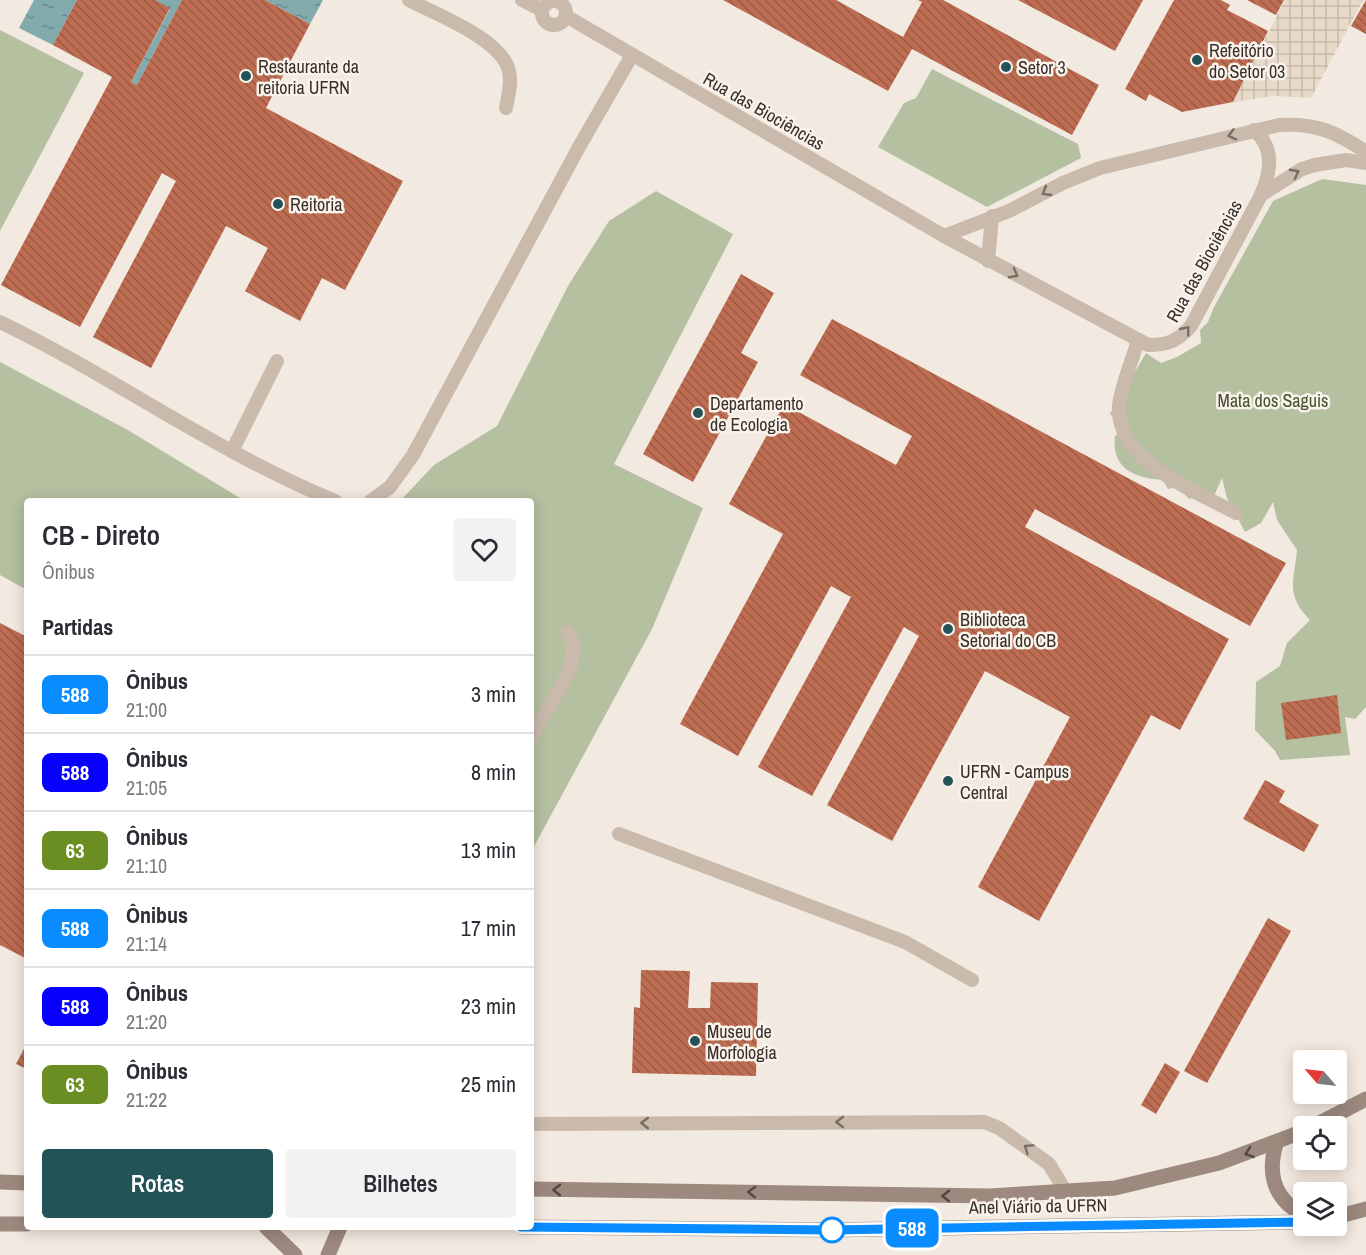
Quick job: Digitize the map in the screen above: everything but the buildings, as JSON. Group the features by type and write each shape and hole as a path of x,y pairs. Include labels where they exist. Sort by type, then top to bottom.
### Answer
{"main road":[{"path":"1333,1116 1366,1099"},
{"name":"Anel Viário da UFRN","path":"534,1189 896,1196 990,1196 1066,1192 1115,1188 1172,1176 1276,1144 1293,1136"},
{"path":"1276,1144 1271,1170 1272,1180 1287,1204 1293,1208"},
{"path":"0,1182 24,1183"},
{"path":"1347,1214 1366,1209"},
{"name":"Anel Viário da UFRN","path":"534,1227 830,1230 1293,1222"},
{"path":"0,1224 24,1224"},
{"path":"269,1230 295,1255"},
{"path":"328,1255 339,1230"}],"lane":[{"path":"409,0 483,39 500,52 509,70 510,86 506,108"},
{"path":"522,0 542,10"},
{"path":"553,0 563,6 555,25 547,24 542,18 542,10 546,3 553,0"},
{"name":"Rua das Biociências","path":"563,6 632,55 944,236 1148,345 1165,345 1180,338 1191,326 1261,195 1302,169 1315,165 1346,160 1366,163"},
{"path":"374,498 390,487 413,455 579,147 632,55"},
{"path":"944,236 1009,211 1063,183 1100,168 1254,130 1280,125 1307,124 1337,133 1366,152"},
{"path":"1254,130 1264,140 1269,152 1269,173 1261,195"},
{"path":"988,261 992,216"},
{"path":"0,322 295,485 328,498"},
{"path":"1138,340 1119,408 1128,442 1156,469 1236,513"},
{"path":"232,451 277,361"},
{"path":"534,733 570,670 574,645 567,632"},
{"path":"619,834 905,942 972,980"},
{"path":"534,1124 984,1122 999,1128 1049,1164 1066,1192"}],"green space":[{"path":"0,30 84,73 0,231"},
{"path":"932,69 1078,144 1081,158 987,207 878,147 904,103 916,98"},
{"name":"Mata dos Saguis","path":"1322,179 1366,185 1366,707 1355,719 1345,717 1350,755 1280,760 1275,751 1255,730 1256,682 1280,666 1287,643 1310,620 1302,611 1294,595 1293,579 1297,550 1277,520 1273,502 1261,523 1245,532 1227,498 1222,478 1214,496 1199,495 1189,499 1178,487 1168,489 1163,480 1143,477 1127,469 1117,456 1115,447 1115,436 1125,428 1110,414 1146,353 1161,363 1201,343 1200,330 1208,322 1214,307 1273,201"},
{"path":"656,191 733,234 614,464 703,508 652,629 534,846 534,498 403,498 434,465 497,426 568,286 609,221"},
{"path":"0,362 126,429 240,498 24,498 24,588 0,575"}],"shaded area":[{"path":"1285,0 1363,0 1311,98 1273,96 1233,102"}],"water":[{"path":"34,0 77,0 53,45 19,28"},
{"path":"155,0 182,0 137,85 131,82 170,9"},
{"path":"265,0 323,0 310,24"}],"bus line":[{"name":"588","path":"534,1227 830,1230 1293,1223"}],"place":[{"name":"Refeitório do Setor 03","path":"1197,60"},
{"name":"Setor 3","path":"1006,67"},
{"name":"Restaurante da reitoria UFRN","path":"246,76"},
{"name":"Reitoria","path":"278,204"},
{"name":"Departamento de Ecologia","path":"698,413"},
{"name":"Biblioteca Setorial do CB","path":"948,629"},
{"name":"UFRN - Campus Central","path":"948,781"},
{"name":"Museu de Morfologia","path":"695,1041"}]}
